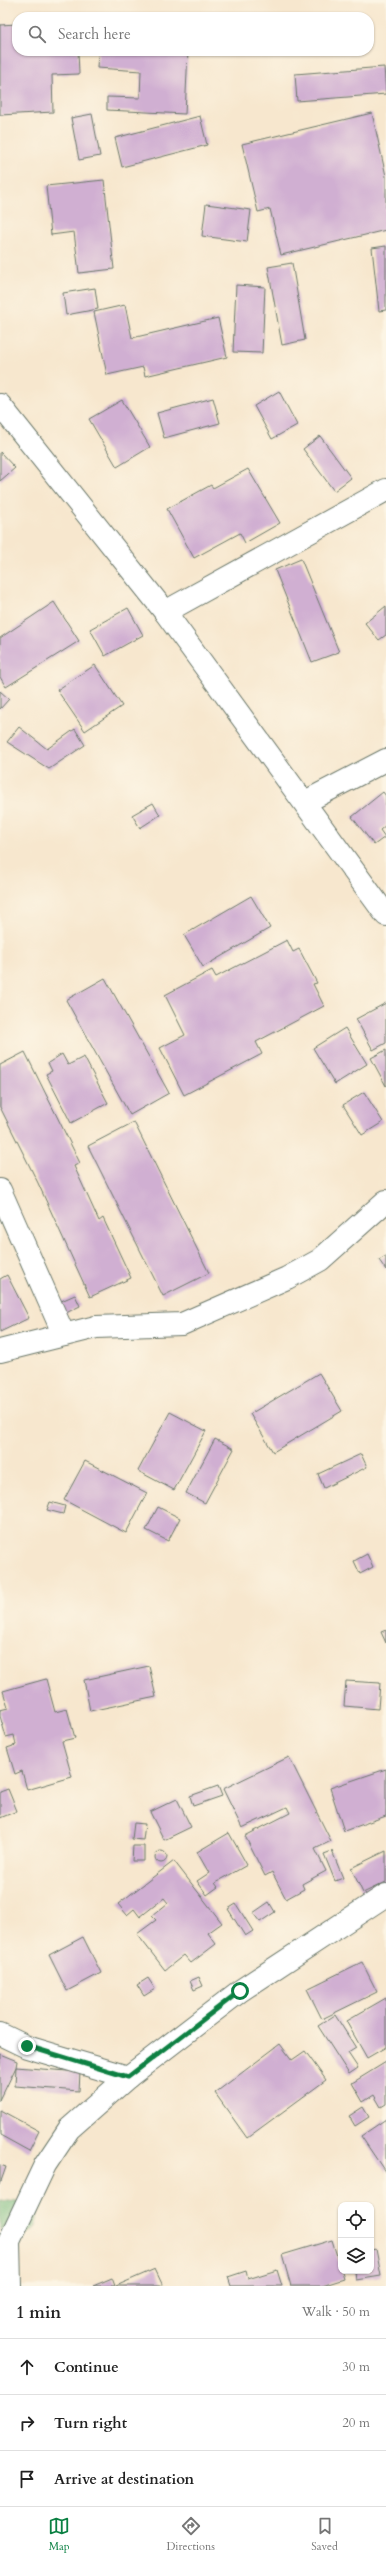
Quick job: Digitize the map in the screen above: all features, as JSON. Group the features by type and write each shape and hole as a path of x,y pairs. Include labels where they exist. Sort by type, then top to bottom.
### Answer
{"street":[{"path":"0,404 165,612 264,750 305,802 386,915"},
{"path":"165,612 386,490"},
{"path":"305,802 386,760"},
{"path":"0,1190 64,1335"},
{"path":"0,1351 96,1327 182,1324 287,1278 320,1260 386,1201"},
{"path":"10,2286 4,2243 45,2165 69,2129 128,2077 240,1991 386,1895"},
{"path":"0,2034 27,2046 128,2077"}],"green space":[{"path":"0,2200 16,2202 36,2211 36,2228 23,2236 8,2230 0,2230"}],"building":[{"path":"12,24 12,56 78,56 79,74 52,75 53,112 0,115 0,25"},
{"path":"98,56 188,56 185,114 107,110 107,97 140,98 141,71 97,68"},
{"path":"384,67 386,94 297,101 295,74"},
{"path":"372,113 386,176 386,230 281,255 270,209 258,212 242,144"},
{"path":"92,114 100,156 79,160 71,118"},
{"path":"200,116 207,145 122,167 115,138"},
{"path":"104,180 114,269 79,273 74,232 51,235 46,186"},
{"path":"206,204 251,210 247,242 202,236"},
{"path":"386,246 386,310 379,311 372,248"},
{"path":"292,263 305,340 282,345 268,267"},
{"path":"236,285 265,287 262,353 233,352"},
{"path":"95,288 98,309 66,315 63,293"},
{"path":"125,305 132,338 218,318 227,357 145,376 143,367 107,375 94,312"},
{"path":"279,391 297,425 272,439 254,406"},
{"path":"213,398 220,423 164,438 157,413"},
{"path":"122,400 150,447 117,467 89,419"},
{"path":"320,436 351,478 334,491 303,449"},
{"path":"0,452 15,468 0,481"},
{"path":"248,469 280,523 245,543 240,533 194,558 167,509 211,485 213,488"},
{"path":"301,559 339,652 312,662 275,570"},
{"path":"54,602 79,641 6,687 0,677 0,638"},
{"path":"386,606 386,635 379,640 365,623"},
{"path":"128,608 143,635 105,656 90,629"},
{"path":"95,665 122,706 85,731 57,690"},
{"path":"0,691 9,699 0,709"},
{"path":"19,727 47,749 75,729 85,745 49,769 7,742"},
{"path":"383,792 386,796 386,825 380,830 385,837 374,845 352,817"},
{"path":"153,803 160,815 140,828 132,815"},
{"path":"251,896 270,928 203,967 184,935"},
{"path":"287,940 293,952 299,949 317,983 313,984 324,1006 256,1042 262,1054 184,1095 160,1048 185,1035 165,995 212,970 216,977"},
{"path":"105,978 169,1093 130,1115 66,1000"},
{"path":"386,1003 386,1043 373,1050 356,1019"},
{"path":"345,1028 367,1064 335,1084 313,1048"},
{"path":"386,1050 386,1086 371,1058"},
{"path":"25,1052 80,1163 74,1166 99,1221 103,1218 131,1278 90,1297 38,1183 0,1107 0,1065"},
{"path":"62,1054 68,1065 84,1057 108,1103 71,1123 46,1074 52,1071 48,1063"},
{"path":"364,1092 383,1122 362,1135 343,1105"},
{"path":"134,1122 209,1273 163,1296 88,1146"},
{"path":"386,1256 386,1270 379,1260"},
{"path":"7,1275 29,1318 0,1332 0,1279"},
{"path":"75,1295 80,1306 64,1314 59,1302"},
{"path":"319,1373 342,1411 273,1452 250,1414"},
{"path":"170,1412 206,1431 174,1490 138,1471"},
{"path":"215,1439 234,1449 205,1503 186,1493"},
{"path":"361,1454 367,1467 324,1488 318,1474"},
{"path":"85,1461 147,1493 126,1533 64,1500"},
{"path":"50,1502 65,1506 63,1514 47,1510"},
{"path":"158,1507 180,1518 168,1541 146,1530"},
{"path":"367,1554 373,1567 360,1574 354,1561"},
{"path":"386,1630 386,1643 381,1632"},
{"path":"149,1666 156,1697 90,1711 84,1680"},
{"path":"46,1679 55,1712 67,1709 75,1738 62,1741 72,1777 27,1790 22,1771 15,1774 7,1748 16,1745 14,1735 6,1737 0,1716 0,1710 8,1708 3,1691"},
{"path":"346,1681 380,1683 378,1709 344,1706"},
{"path":"289,1757 331,1841 315,1849 326,1871 302,1884 304,1889 286,1899 272,1872 265,1876 245,1836 290,1813 287,1807 242,1828 223,1789"},
{"path":"386,1769 386,1816 344,1831 330,1788"},
{"path":"218,1786 222,1796 193,1806 190,1796"},
{"path":"8,1789 17,1811 0,1818 0,1792"},
{"path":"177,1799 191,1827 164,1840 150,1812"},
{"path":"134,1823 145,1824 143,1840 132,1839"},
{"path":"229,1833 247,1865 215,1883 218,1887 207,1895 197,1881 209,1873 197,1852"},
{"path":"133,1846 144,1846 144,1861 132,1861"},
{"path":"163,1851 166,1852 166,1862 159,1863 156,1862 155,1855 156,1852"},
{"path":"332,1851 343,1878 335,1881 324,1854"},
{"path":"386,1851 386,1882 363,1893 351,1868"},
{"path":"174,1861 222,1923 208,1933 216,1944 191,1963 184,1955 165,1970 137,1934 156,1920 152,1916 168,1903 164,1898 140,1917 134,1909 127,1915 118,1904"},
{"path":"269,1902 275,1912 260,1922 253,1913"},
{"path":"236,1904 253,1931 245,1936 228,1909"},
{"path":"83,1937 101,1973 67,1991 49,1955"},
{"path":"362,1962 377,1992 322,2019 307,1989"},
{"path":"199,1977 203,1986 194,1990 190,1981"},
{"path":"148,1978 155,1989 144,1996 137,1985"},
{"path":"386,1998 386,2047 367,2058 346,2021"},
{"path":"335,2015 356,2048 348,2053 358,2068 349,2074 318,2026"},
{"path":"280,2044 292,2060 305,2051 326,2080 247,2138 215,2093"},
{"path":"0,2054 17,2061 16,2067 0,2100"},
{"path":"386,2062 386,2104 381,2107 374,2095 363,2102 352,2083"},
{"path":"16,2067 80,2072 79,2091 15,2086"},
{"path":"363,2107 369,2117 355,2126 349,2116"},
{"path":"0,2110 39,2131 29,2151 0,2135"},
{"path":"386,2119 386,2173 361,2136"},
{"path":"0,2165 6,2167 0,2184"},
{"path":"332,2240 338,2260 338,2274 342,2274 344,2279 322,2286 291,2286 282,2255"},
{"path":"374,2249 376,2249 381,2276 356,2280 355,2274 374,2274"},
{"path":"155,2269 163,2286 116,2286"},
{"path":"277,2270 282,2286 231,2286 228,2277 246,2271 248,2279"},
{"path":"112,2278 115,2286 93,2286"}],"route":[{"path":"27,2046 128,2077 240,1991"}]}
